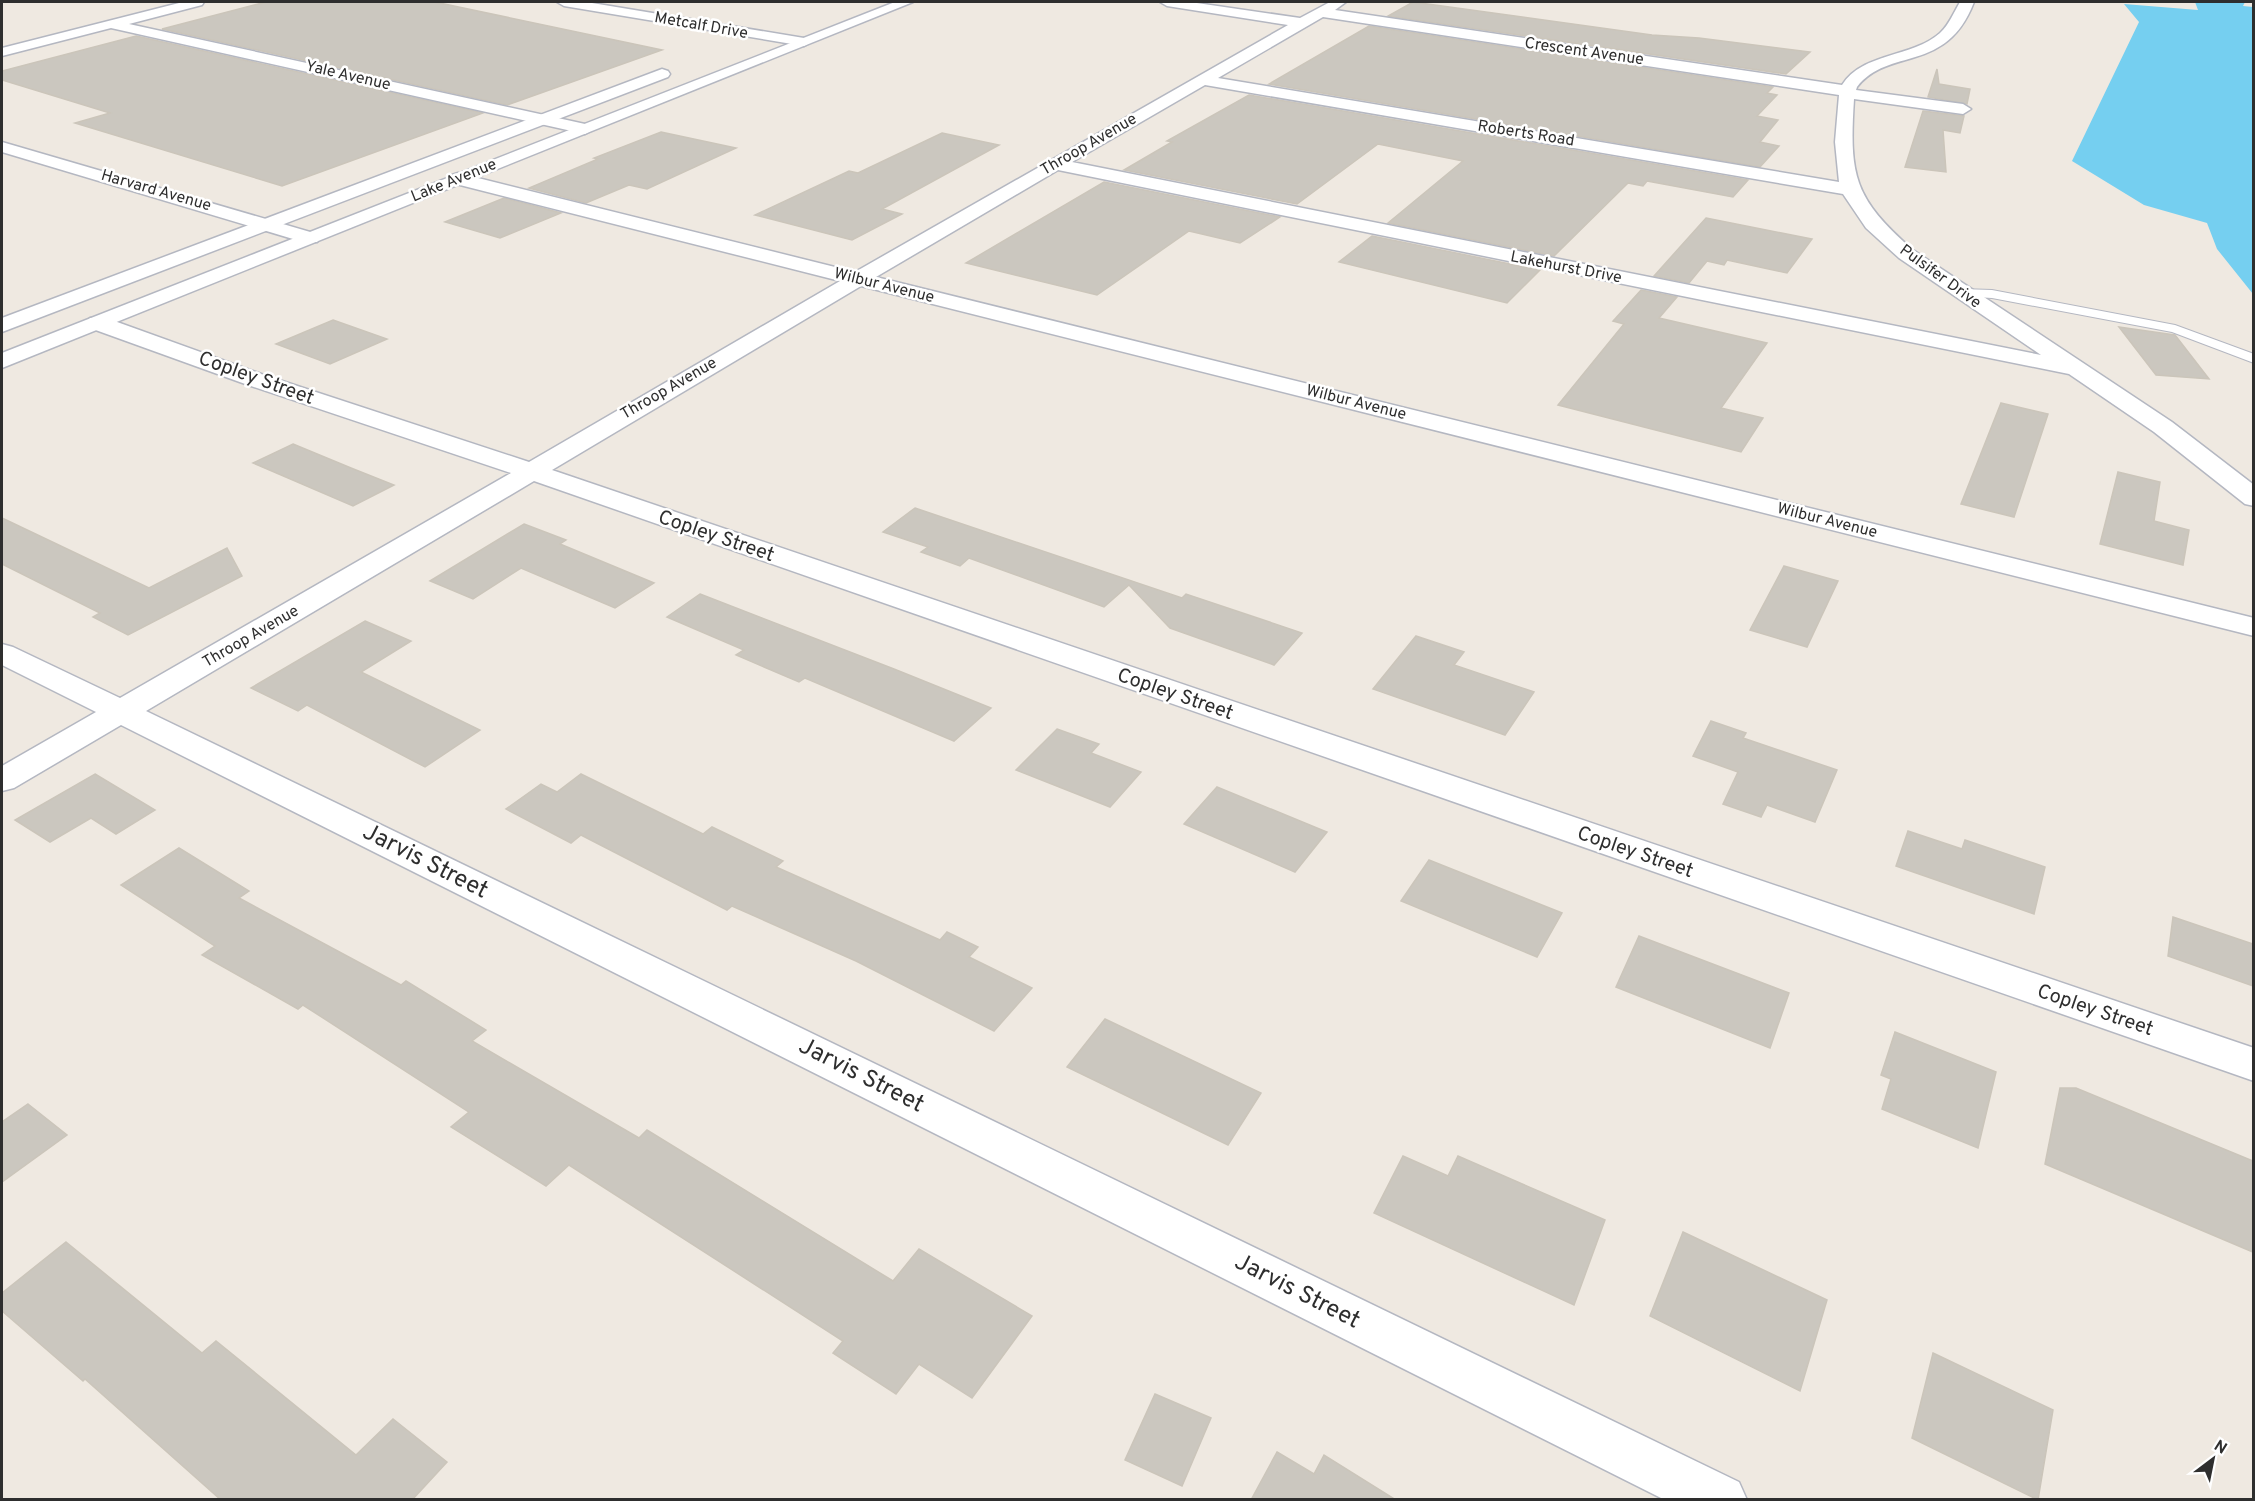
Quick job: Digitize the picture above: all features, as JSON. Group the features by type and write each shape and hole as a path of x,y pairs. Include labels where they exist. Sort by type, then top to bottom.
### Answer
{"street":[{"path":"2,52 197,2"},
{"name":"Metcalf Drive","path":"564,2 804,42"},
{"name":"Lake Avenue","path":"2,361 906,2"},
{"name":"Crescent Avenue","path":"1167,2 1320,12 1963,109"},
{"path":"1848,189 1844,128 1847,92 1855,79 1872,68 1938,42 1947,34 1967,2"},
{"name":"Throop Avenue","path":"2,780 172,683 1055,164 1320,12"},
{"path":"728,49 801,21"},
{"name":"Yale Avenue","path":"110,24 585,129"},
{"name":"Lake Avenue","path":"2,325 684,66"},
{"name":"Roberts Road","path":"1204,80 1848,189"},
{"name":"Harvard Avenue","path":"2,147 310,238"},
{"name":"Lakehurst Drive","path":"1055,164 2077,369"},
{"name":"Wilbur Avenue","path":"458,179 2253,627"},
{"name":"Pulsifer Drive","path":"1848,189 1878,230 1906,254 2163,427 2253,498"},
{"name":"Copley Street","path":"98,323 2253,1065"},
{"name":"Jarvis Street","path":"2,653 1721,1500"}],"lane":[{"path":"1961,293 1992,294 2175,329 2253,359"}],"water":[{"path":"2195,2 2245,2 2243,6 2253,7 2253,294 2217,249 2207,223 2144,205 2072,161 2139,22 2124,4 2198,10"}],"building":[{"path":"266,2 435,2 662,50 507,105 162,29"},
{"path":"1413,2 1652,35 1699,38 1810,52 1786,74 1388,16"},
{"path":"1369,26 1773,87 1767,93 1777,95 1757,116 1778,120 1760,142 1779,146 1760,167 1269,84"},
{"path":"136,36 483,113 282,186 75,123 110,113 2,80 2,71"},
{"path":"1937,69 1939,84 1970,89 1967,104 1928,97"},
{"path":"1249,95 1748,180 1733,197 1647,181 1643,186 1628,183 1554,256 1388,223 1463,161 1378,144 1297,204 1124,170 1172,142 1167,141"},
{"path":"1923,111 1964,116 1960,133 1943,130 1946,172 1905,167"},
{"path":"661,132 736,148 647,189 629,185 586,203 529,188 598,159 594,158"},
{"path":"942,133 999,145 882,209 902,214 852,240 755,215 849,171 858,173"},
{"path":"1104,182 1280,217 1240,243 1189,231 1097,295 966,263"},
{"path":"504,198 561,213 500,238 445,222"},
{"path":"1706,218 1812,239 1787,273 1727,260 1724,265 1707,261 1689,283 1654,276"},
{"path":"1372,236 1540,270 1507,303 1339,262"},
{"path":"1641,290 1677,297 1659,318 1767,343 1721,408 1763,418 1741,452 1558,405 1624,324 1613,321"},
{"path":"333,320 387,339 330,364 276,344"},
{"path":"2119,327 2175,335 2209,379 2156,375"},
{"path":"2001,403 2048,414 2014,517 1961,504"},
{"path":"293,444 394,485 353,506 253,463"},
{"path":"2118,472 2160,482 2154,521 2189,530 2183,565 2100,544"},
{"path":"915,508 1182,598 1186,594 1302,633 1274,665 1170,628 1129,585 1104,607 969,558 960,566 921,552 928,547 883,532"},
{"path":"2,518 149,588 227,548 242,576 128,635 93,617 100,613 2,564"},
{"path":"524,524 566,540 560,544 654,583 615,608 521,568 473,599 430,581"},
{"path":"1784,566 1838,581 1807,647 1750,630"},
{"path":"700,594 991,708 954,741 805,678 799,682 736,655 744,650 667,617"},
{"path":"365,621 411,641 361,672 480,730 425,767 307,705 298,711 251,688"},
{"path":"1416,636 1464,652 1454,665 1534,692 1505,735 1373,689"},
{"path":"1711,721 1746,733 1743,738 1837,770 1815,822 1767,805 1761,817 1723,804 1738,772 1693,756"},
{"path":"1057,729 1099,744 1091,753 1141,772 1110,807 1016,770"},
{"path":"95,774 155,810 116,834 91,818 50,842 15,820"},
{"path":"581,774 703,834 712,827 783,861 776,867 940,940 947,932 978,947 969,957 1032,988 994,1031 856,961 732,906 727,910 581,835 571,843 506,809 541,784 557,792"},
{"path":"1217,787 1327,832 1295,872 1184,824"},
{"path":"1908,831 1962,849 1965,840 2045,867 2034,914 1896,866"},
{"path":"179,848 249,891 239,898 401,985 406,981 486,1030 472,1041 639,1138 647,1130 893,1281 919,1249 1032,1316 972,1398 919,1364 896,1394 833,1353 843,1341 569,1165 546,1186 451,1127 469,1112 303,1005 298,1009 202,955 215,946 121,885"},
{"path":"1429,860 1562,913 1537,957 1401,901"},
{"path":"2173,917 2253,944 2253,986 2168,956"},
{"path":"1639,936 1789,993 1770,1048 1616,987"},
{"path":"1105,1019 1261,1093 1228,1145 1067,1067"},
{"path":"1895,1032 1996,1072 1978,1148 1882,1109 1891,1079 1881,1075"},
{"path":"2060,1088 2076,1088 2253,1161 2253,1252 2045,1164"},
{"path":"28,1104 67,1135 2,1182 2,1122"},
{"path":"1403,1156 1448,1176 1458,1156 1605,1220 1574,1305 1374,1213"},
{"path":"1683,1232 1827,1300 1800,1391 1650,1316"},
{"path":"66,1242 202,1353 216,1341 356,1455 393,1419 447,1462 412,1500 221,1500 85,1379 83,1381 2,1311 2,1293"},
{"path":"1933,1353 2053,1410 2038,1500 1912,1438"},
{"path":"1155,1394 1211,1418 1182,1486 1125,1460"},
{"path":"1277,1452 1314,1474 1324,1455 1396,1500 1251,1500"}]}
